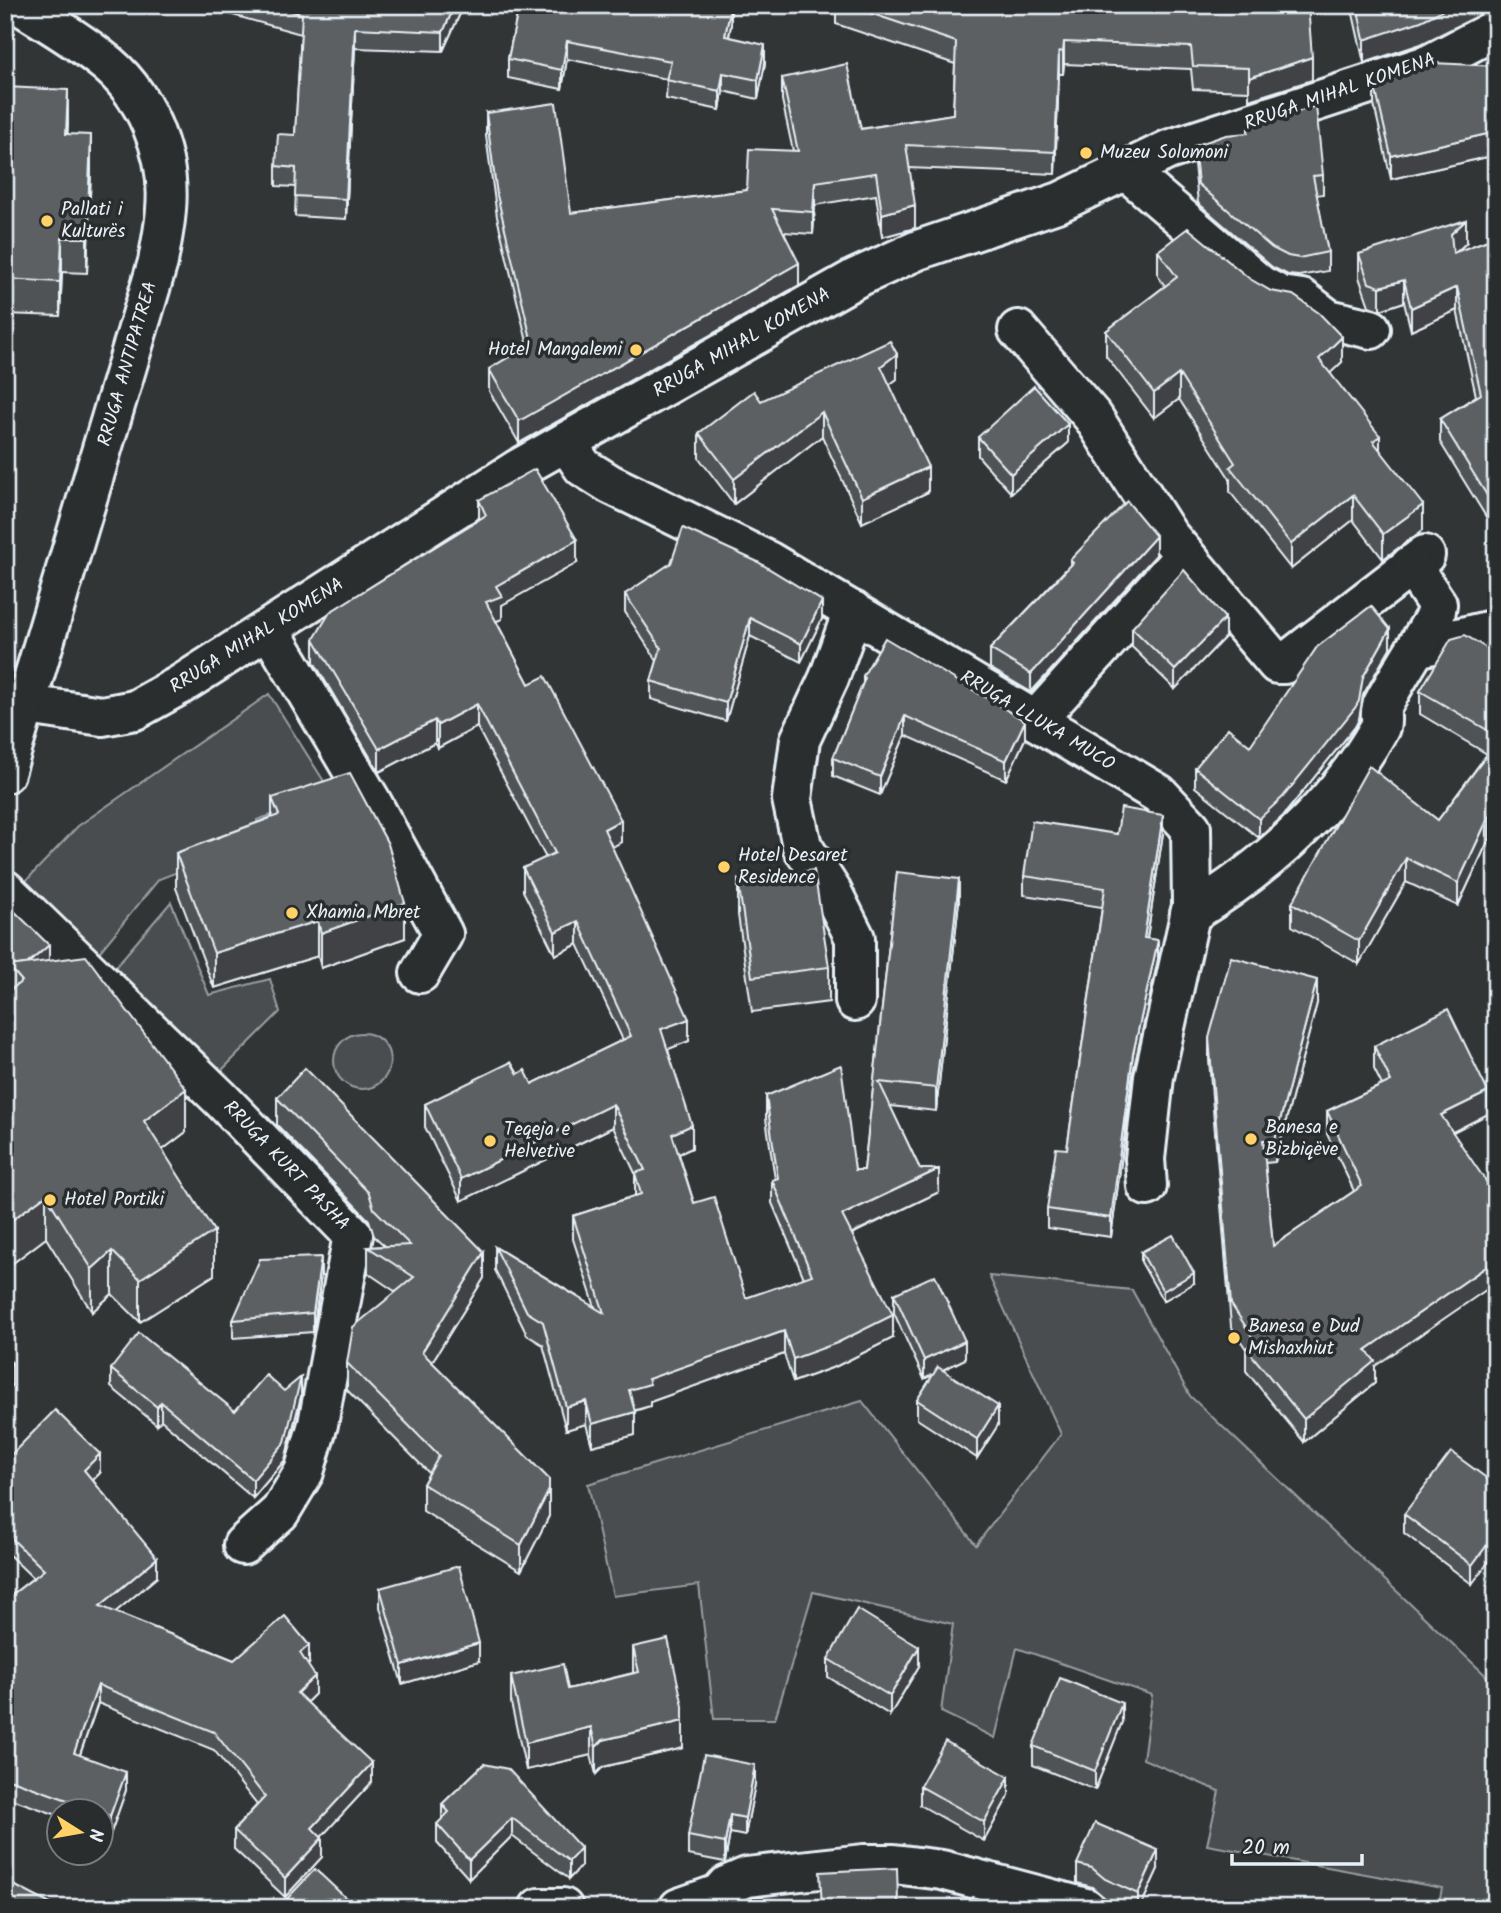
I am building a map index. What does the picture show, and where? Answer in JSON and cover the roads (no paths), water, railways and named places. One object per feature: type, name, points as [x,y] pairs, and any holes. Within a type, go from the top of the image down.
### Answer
[{"type":"street","name":"RRUGA ANTIPATREA","points":[[5,773],[158,262],[167,193],[158,141],[142,105],[127,83],[102,58],[20,5]]},
{"type":"street","name":"RRUGA MIHAL KOMENA","points":[[27,705],[102,716],[135,710],[269,629],[518,469],[856,278],[918,250],[1060,202],[1128,172],[1168,150],[1430,64],[1496,29]]},
{"type":"street","points":[[1430,64],[1496,67]]},
{"type":"street","points":[[1128,172],[1260,285],[1281,296],[1302,299],[1328,319],[1371,329]]},
{"type":"street","points":[[1018,330],[1093,417],[1168,535],[1280,665],[1418,560],[1437,604],[1435,617],[1381,707],[1381,726],[1339,792],[1239,883],[1190,914]]},
{"type":"street","name":"RRUGA LLUKA MUCO","points":[[566,442],[583,467],[610,484],[768,561],[853,611],[1159,794],[1191,828],[1190,914],[1154,1077],[1145,1159],[1147,1186]]},
{"type":"street","points":[[1036,720],[1185,555]]},
{"type":"street","points":[[853,611],[829,678],[800,740],[792,799],[802,846],[832,892],[855,938],[855,1001]]},
{"type":"street","points":[[269,629],[372,800],[443,934],[420,973]]},
{"type":"street","points":[[1416,648],[1496,629]]},
{"type":"street","name":"RRUGA KURT PASHA","points":[[5,890],[221,1099],[353,1235],[318,1424],[304,1472],[280,1512],[243,1545]]},
{"type":"street","points":[[679,1908],[721,1901],[726,1886],[747,1877],[864,1864],[894,1864],[942,1870],[1086,1908]]},
{"type":"street","points":[[539,1908],[564,1908]]},
{"type":"place","name":"Muzeu Solomoni","points":[[1086,153]]},
{"type":"place","name":"Pallati i Kulturës","points":[[47,221]]},
{"type":"place","name":"Hotel Mangalemi","points":[[636,350]]},
{"type":"place","name":"Hotel Desaret Residence","points":[[724,867]]},
{"type":"place","name":"Xhamia Mbret","points":[[292,913]]},
{"type":"place","name":"Banesa e Bizbiqëve","points":[[1251,1139]]},
{"type":"place","name":"Teqeja e Helvetive","points":[[490,1141]]},
{"type":"place","name":"Hotel Portiki","points":[[50,1200]]},
{"type":"place","name":"Banesa e Dud Mishaxhiut","points":[[1234,1338]]}]
